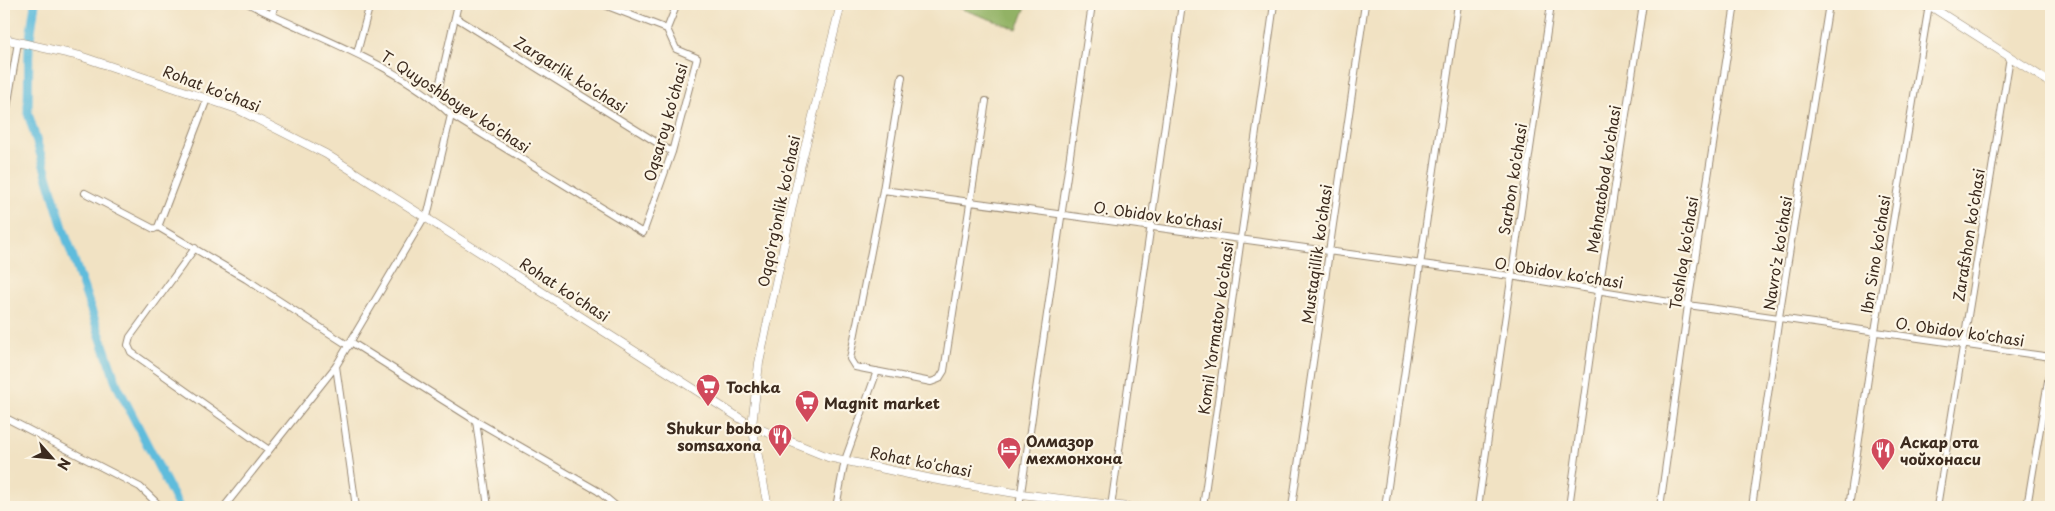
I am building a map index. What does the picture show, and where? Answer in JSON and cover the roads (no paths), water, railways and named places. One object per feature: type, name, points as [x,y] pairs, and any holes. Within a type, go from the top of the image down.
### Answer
[{"type":"street","name":"T. Quyoshboyev ko'chasi","points":[[249,4],[357,53],[436,100],[451,114],[643,233]]},
{"type":"street","points":[[272,16],[275,4]]},
{"type":"street","points":[[357,53],[370,4]]},
{"type":"street","points":[[436,100],[458,4]]},
{"type":"street","points":[[602,4],[667,29],[677,4]]},
{"type":"street","name":"Oqqo'rg'onlik ko'chasi","points":[[768,507],[752,426],[759,363],[801,164],[841,4]]},
{"type":"street","points":[[1019,507],[1092,4]]},
{"type":"street","points":[[1111,506],[1182,4]]},
{"type":"street","name":"Komil Yormatov ko'chasi","points":[[1203,507],[1239,239],[1274,4]]},
{"type":"street","name":"Mustaqillik ko'chasi","points":[[1292,507],[1365,4]]},
{"type":"street","points":[[1385,507],[1458,4]]},
{"type":"street","name":"Sarbon ko'chasi","points":[[1478,507],[1510,276],[1551,4]]},
{"type":"street","name":"Mehnatobod ko'chasi","points":[[1569,507],[1599,290],[1643,4]]},
{"type":"street","name":"Toshloq ko'chasi","points":[[1660,507],[1688,305],[1735,4]]},
{"type":"street","name":"Navro'z ko'chasi","points":[[1752,507],[1779,317],[1829,4]]},
{"type":"street","points":[[1928,4],[2051,83]]},
{"type":"street","name":"Ibn Sino ko'chasi","points":[[1849,507],[1875,331],[1928,4]]},
{"type":"street","name":"Zargarlik ko'chasi","points":[[455,18],[672,152]]},
{"type":"street","name":"Oqsaroy ko'chasi","points":[[643,233],[672,152],[697,58],[676,49],[667,29]]},
{"type":"street","name":"Rohat ko'chasi","points":[[4,39],[80,56],[237,109],[326,154],[752,426],[828,457],[932,479],[1021,494],[1128,507]]},
{"type":"street","points":[[4,126],[18,42]]},
{"type":"street","name":"Zarafshon ko'chasi","points":[[1938,507],[2010,57]]},
{"type":"street","points":[[902,77],[883,190],[850,359],[855,367],[931,382],[939,379],[944,371],[986,102]]},
{"type":"street","points":[[158,227],[207,99]]},
{"type":"street","points":[[224,507],[336,366],[426,217],[451,114]]},
{"type":"street","name":"O. Obidov ko'chasi","points":[[883,190],[1510,276],[1688,305],[1964,343],[2051,357]]},
{"type":"street","points":[[85,193],[154,229],[158,227],[195,248],[476,420],[598,491],[617,507]]},
{"type":"street","points":[[195,248],[130,337],[128,345],[131,352],[269,450]]},
{"type":"street","points":[[2027,507],[2051,363]]},
{"type":"street","points":[[336,366],[356,507]]},
{"type":"street","points":[[836,507],[846,460],[877,371]]},
{"type":"street","points":[[4,418],[140,487],[161,507]]},
{"type":"street","points":[[476,420],[488,507]]},
{"type":"waterway","points":[[35,4],[29,45],[28,113],[64,231],[117,385],[179,507]]},
{"type":"place","name":"Tochka","points":[[708,407]]},
{"type":"place","name":"Magnit market","points":[[807,423]]},
{"type":"place","name":"Shukur bobo somsaxona","points":[[780,457]]},
{"type":"place","name":"Олмазор мехмонхона","points":[[1009,470]]},
{"type":"place","name":"Аскар ота чойхонаси","points":[[1883,471]]}]
